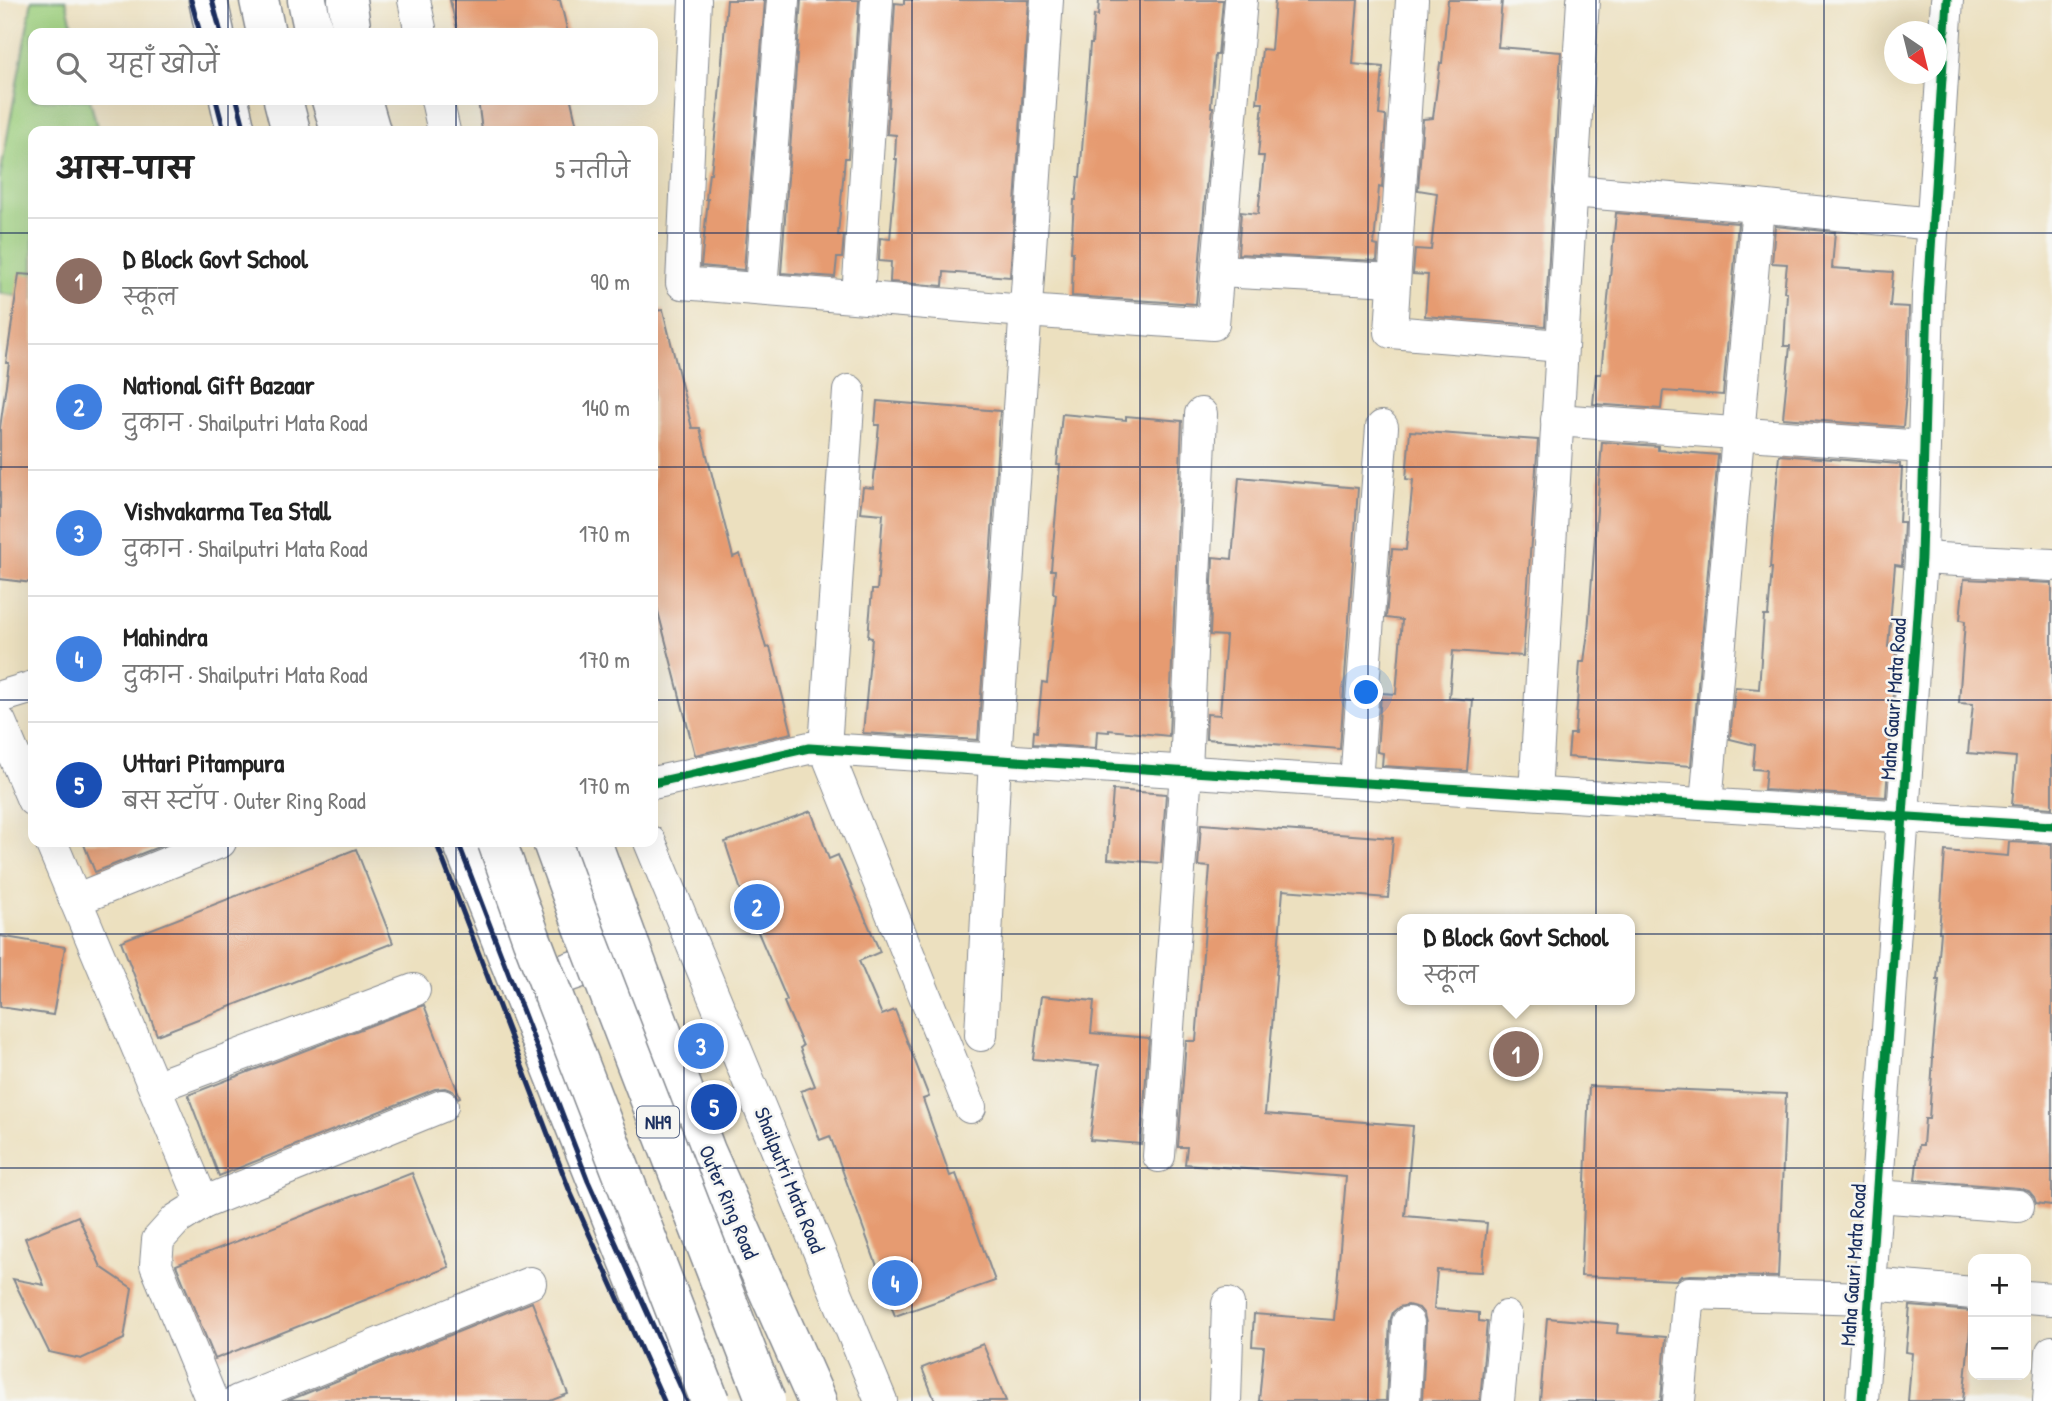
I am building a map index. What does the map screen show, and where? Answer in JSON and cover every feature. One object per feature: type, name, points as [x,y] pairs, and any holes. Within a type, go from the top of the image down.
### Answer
[{"type":"main road","points":[[208,0],[214,28]]},
{"type":"main road","points":[[259,0],[265,28]]},
{"type":"main road","points":[[307,0],[313,28]]},
{"type":"main road","points":[[347,0],[351,28]]},
{"type":"main road","points":[[230,105],[235,126]]},
{"type":"main road","points":[[284,105],[290,126]]},
{"type":"main road","points":[[332,105],[339,126]]},
{"type":"main road","points":[[363,105],[370,126]]},
{"type":"main road","points":[[465,847],[684,1401]]},
{"type":"main road","name":"NH9","points":[[499,847],[531,940],[710,1401]]},
{"type":"main road","name":"Outer Ring Road","points":[[554,847],[766,1401]]},
{"type":"main road","name":"Outer Ring Road","points":[[594,847],[706,1151],[817,1401]]},
{"type":"main road","points":[[521,989],[632,951]]},
{"type":"street","points":[[414,0],[420,28]]},
{"type":"street","points":[[695,0],[682,283],[1213,324],[1241,0]]},
{"type":"street","points":[[761,289],[783,0]]},
{"type":"street","points":[[858,297],[877,0]]},
{"type":"street","points":[[981,1035],[995,759],[1047,0]]},
{"type":"street","points":[[1412,0],[1391,332],[1561,346]]},
{"type":"street","points":[[1535,793],[1583,0]]},
{"type":"street","name":"Maha Gauri Mata Road","points":[[1862,1401],[1921,558],[1928,296],[1947,0]]},
{"type":"street","points":[[438,105],[443,126]]},
{"type":"street","points":[[1571,191],[1933,224]]},
{"type":"street","points":[[1706,804],[1758,206]]},
{"type":"street","points":[[1218,271],[1394,280]]},
{"type":"street","points":[[849,391],[825,748],[970,1107]]},
{"type":"street","points":[[1159,1156],[1186,771],[1201,414]]},
{"type":"street","points":[[1557,420],[1923,447]]},
{"type":"street","points":[[1356,782],[1382,427]]},
{"type":"street","points":[[1921,558],[2052,565]]},
{"type":"street","points":[[0,697],[28,689]]},
{"type":"street","points":[[0,716],[28,708]]},
{"type":"street","points":[[0,722],[28,788]]},
{"type":"street","points":[[658,782],[809,747],[2052,826]]},
{"type":"street","points":[[53,847],[204,1203]]},
{"type":"street","points":[[75,901],[208,847]]},
{"type":"street","name":"Shailputri Mata Road","points":[[652,847],[881,1401]]},
{"type":"street","points":[[155,1087],[414,990]]},
{"type":"street","points":[[212,1401],[156,1265],[158,1240],[176,1220],[204,1203],[442,1106]]},
{"type":"street","points":[[1875,1196],[2018,1206]]},
{"type":"street","points":[[238,1401],[530,1283]]},
{"type":"street","points":[[1679,1401],[1689,1293],[1968,1293]]},
{"type":"street","points":[[2031,1297],[2052,1299]]},
{"type":"street","points":[[1225,1401],[1228,1304]]},
{"type":"street","points":[[1499,1401],[1506,1317]]},
{"type":"street","points":[[1404,1401],[1408,1322]]},
{"type":"street","points":[[2049,1401],[2052,1352]]},
{"type":"green space","points":[[32,0],[66,0],[73,28],[28,28],[28,105],[91,105],[97,126],[28,126],[28,298],[0,293],[0,177]]},
{"type":"building","points":[[450,0],[560,0],[567,28],[457,28]]},
{"type":"building","points":[[727,0],[765,0],[744,270],[701,266]]},
{"type":"building","points":[[801,0],[859,0],[848,158],[845,158],[838,235],[844,235],[842,258],[837,258],[835,277],[781,273]]},
{"type":"building","points":[[904,0],[1029,0],[1010,277],[944,272],[943,286],[890,282],[891,262],[879,261],[880,238],[890,239],[897,159],[896,135],[887,134],[895,3],[904,4]]},
{"type":"building","points":[[1099,0],[1223,0],[1218,55],[1215,55],[1196,304],[1072,296],[1074,200],[1080,177],[1090,44],[1094,15],[1098,16]]},
{"type":"building","points":[[1275,0],[1358,0],[1353,64],[1383,67],[1379,115],[1386,116],[1382,188],[1379,187],[1374,245],[1378,246],[1377,261],[1238,254],[1241,212],[1258,214],[1264,156],[1258,156],[1263,103],[1257,103],[1262,49],[1271,50]]},
{"type":"building","points":[[1448,0],[1502,0],[1498,47],[1561,52],[1545,326],[1425,316],[1428,275],[1413,274],[1415,249],[1431,250],[1437,193],[1418,190],[1423,119],[1433,118]]},
{"type":"building","points":[[479,105],[572,105],[577,126],[481,126]]},
{"type":"building","points":[[1616,213],[1738,223],[1723,395],[1663,391],[1661,409],[1593,404],[1596,374],[1601,374]]},
{"type":"building","points":[[1775,226],[1835,232],[1832,268],[1893,272],[1890,306],[1909,307],[1903,427],[1783,418],[1790,346],[1784,346],[1787,264],[1772,263]]},
{"type":"building","points":[[19,274],[28,275],[28,582],[0,579],[0,428],[9,363],[6,363]]},
{"type":"building","points":[[658,310],[663,310],[692,428],[700,428],[733,557],[740,554],[766,648],[770,647],[792,733],[695,755],[658,611]]},
{"type":"building","points":[[877,401],[1000,411],[978,740],[863,733],[872,638],[868,637],[872,590],[877,590],[883,514],[860,512],[863,487],[873,488],[879,425],[875,425]]},
{"type":"building","points":[[1062,414],[1126,420],[1126,416],[1182,421],[1169,736],[1109,730],[1097,731],[1096,748],[1033,744],[1034,731],[1037,732],[1042,682],[1047,683],[1056,594],[1053,593],[1055,570],[1051,570]]},
{"type":"building","points":[[1410,431],[1538,440],[1523,656],[1453,651],[1449,698],[1473,700],[1467,771],[1382,766],[1383,753],[1377,752],[1381,693],[1396,694],[1402,620],[1386,618],[1392,549],[1406,550],[1413,480],[1406,479]]},
{"type":"building","points":[[1602,442],[1658,446],[1658,450],[1718,455],[1691,766],[1568,757],[1570,734],[1575,734],[1580,662],[1584,662],[1588,632]]},
{"type":"building","points":[[1779,455],[1900,464],[1902,468],[1899,522],[1904,522],[1902,566],[1895,565],[1888,647],[1896,648],[1886,797],[1764,790],[1766,770],[1753,769],[1755,745],[1730,739],[1735,687],[1759,689],[1764,616],[1768,616]]},
{"type":"building","points":[[1239,477],[1358,488],[1340,749],[1206,739],[1207,714],[1220,715],[1226,636],[1210,635],[1213,557],[1232,559]]},
{"type":"building","points":[[1964,579],[2052,583],[2052,808],[2012,805],[2016,757],[1968,753],[1973,704],[1959,703],[1965,621],[1960,620]]},
{"type":"building","points":[[1113,790],[1166,794],[1161,863],[1108,859]]},
{"type":"building","points":[[811,811],[829,859],[838,855],[880,952],[859,961],[882,1015],[895,1010],[929,1097],[923,1099],[950,1176],[956,1174],[995,1281],[895,1316],[830,1136],[820,1140],[801,1091],[815,1086],[800,1048],[803,1046],[784,1002],[787,1000],[743,897],[725,842]]},
{"type":"building","points":[[1201,824],[1393,838],[1388,898],[1283,890],[1265,1114],[1413,1126],[1405,1216],[1487,1223],[1482,1272],[1437,1270],[1434,1309],[1479,1313],[1479,1321],[1487,1322],[1480,1401],[1422,1401],[1426,1323],[1419,1308],[1408,1305],[1393,1312],[1390,1321],[1386,1401],[1259,1401],[1264,1347],[1252,1346],[1254,1314],[1334,1320],[1346,1177],[1185,1164],[1187,1147],[1178,1147],[1186,1041],[1196,1041],[1210,867],[1198,866]]},
{"type":"building","points":[[2009,842],[2052,844],[2052,1205],[2036,1203],[2029,1191],[2019,1188],[1915,1180],[1919,1145],[1923,1145],[1925,1119],[1929,1119],[1945,851],[2008,856]]},
{"type":"building","points":[[85,847],[158,847],[95,872]]},
{"type":"building","points":[[356,849],[393,943],[157,1035],[121,941]]},
{"type":"building","points":[[0,936],[65,947],[53,1015],[0,1007]]},
{"type":"building","points":[[1041,996],[1094,1001],[1091,1033],[1149,1038],[1141,1144],[1090,1140],[1099,1065],[1033,1059]]},
{"type":"building","points":[[424,1005],[460,1097],[445,1088],[435,1089],[219,1176],[188,1095]]},
{"type":"building","points":[[1589,1086],[1786,1094],[1778,1277],[1690,1275],[1681,1276],[1677,1280],[1581,1276]]},
{"type":"building","points":[[412,1173],[449,1267],[215,1359],[176,1265]]},
{"type":"building","points":[[78,1216],[101,1267],[132,1288],[124,1339],[81,1359],[49,1352],[13,1279],[44,1285],[25,1238]]},
{"type":"building","points":[[532,1302],[568,1394],[550,1401],[287,1401]]},
{"type":"building","points":[[1910,1306],[1968,1311],[1968,1351],[1963,1401],[1908,1401],[1912,1353],[1906,1352]]},
{"type":"building","points":[[1547,1318],[1618,1324],[1617,1333],[1666,1337],[1661,1401],[1540,1401]]},
{"type":"building","points":[[983,1344],[1006,1401],[935,1401],[922,1368]]},
{"type":"railway","points":[[191,0],[199,28]]},
{"type":"railway","points":[[212,0],[220,28]]},
{"type":"railway","points":[[217,105],[223,126]]},
{"type":"railway","points":[[238,105],[244,126]]},
{"type":"railway","points":[[438,847],[569,1189],[664,1401]]},
{"type":"railway","points":[[460,847],[588,1181],[687,1401]]},
{"type":"cycle path","points":[[1862,1401],[1921,558],[1928,296],[1947,0]]},
{"type":"cycle path","points":[[658,782],[809,748],[2052,826]]},
{"type":"place","name":"National Gift Bazaar","points":[[757,907]]},
{"type":"place","name":"Vishvakarma Tea Stall","points":[[701,1046]]},
{"type":"place","name":"D Block Govt School","points":[[1516,1054]]},
{"type":"place","name":"Uttari Pitampura","points":[[714,1107]]},
{"type":"place","name":"Mahindra","points":[[895,1283]]}]
